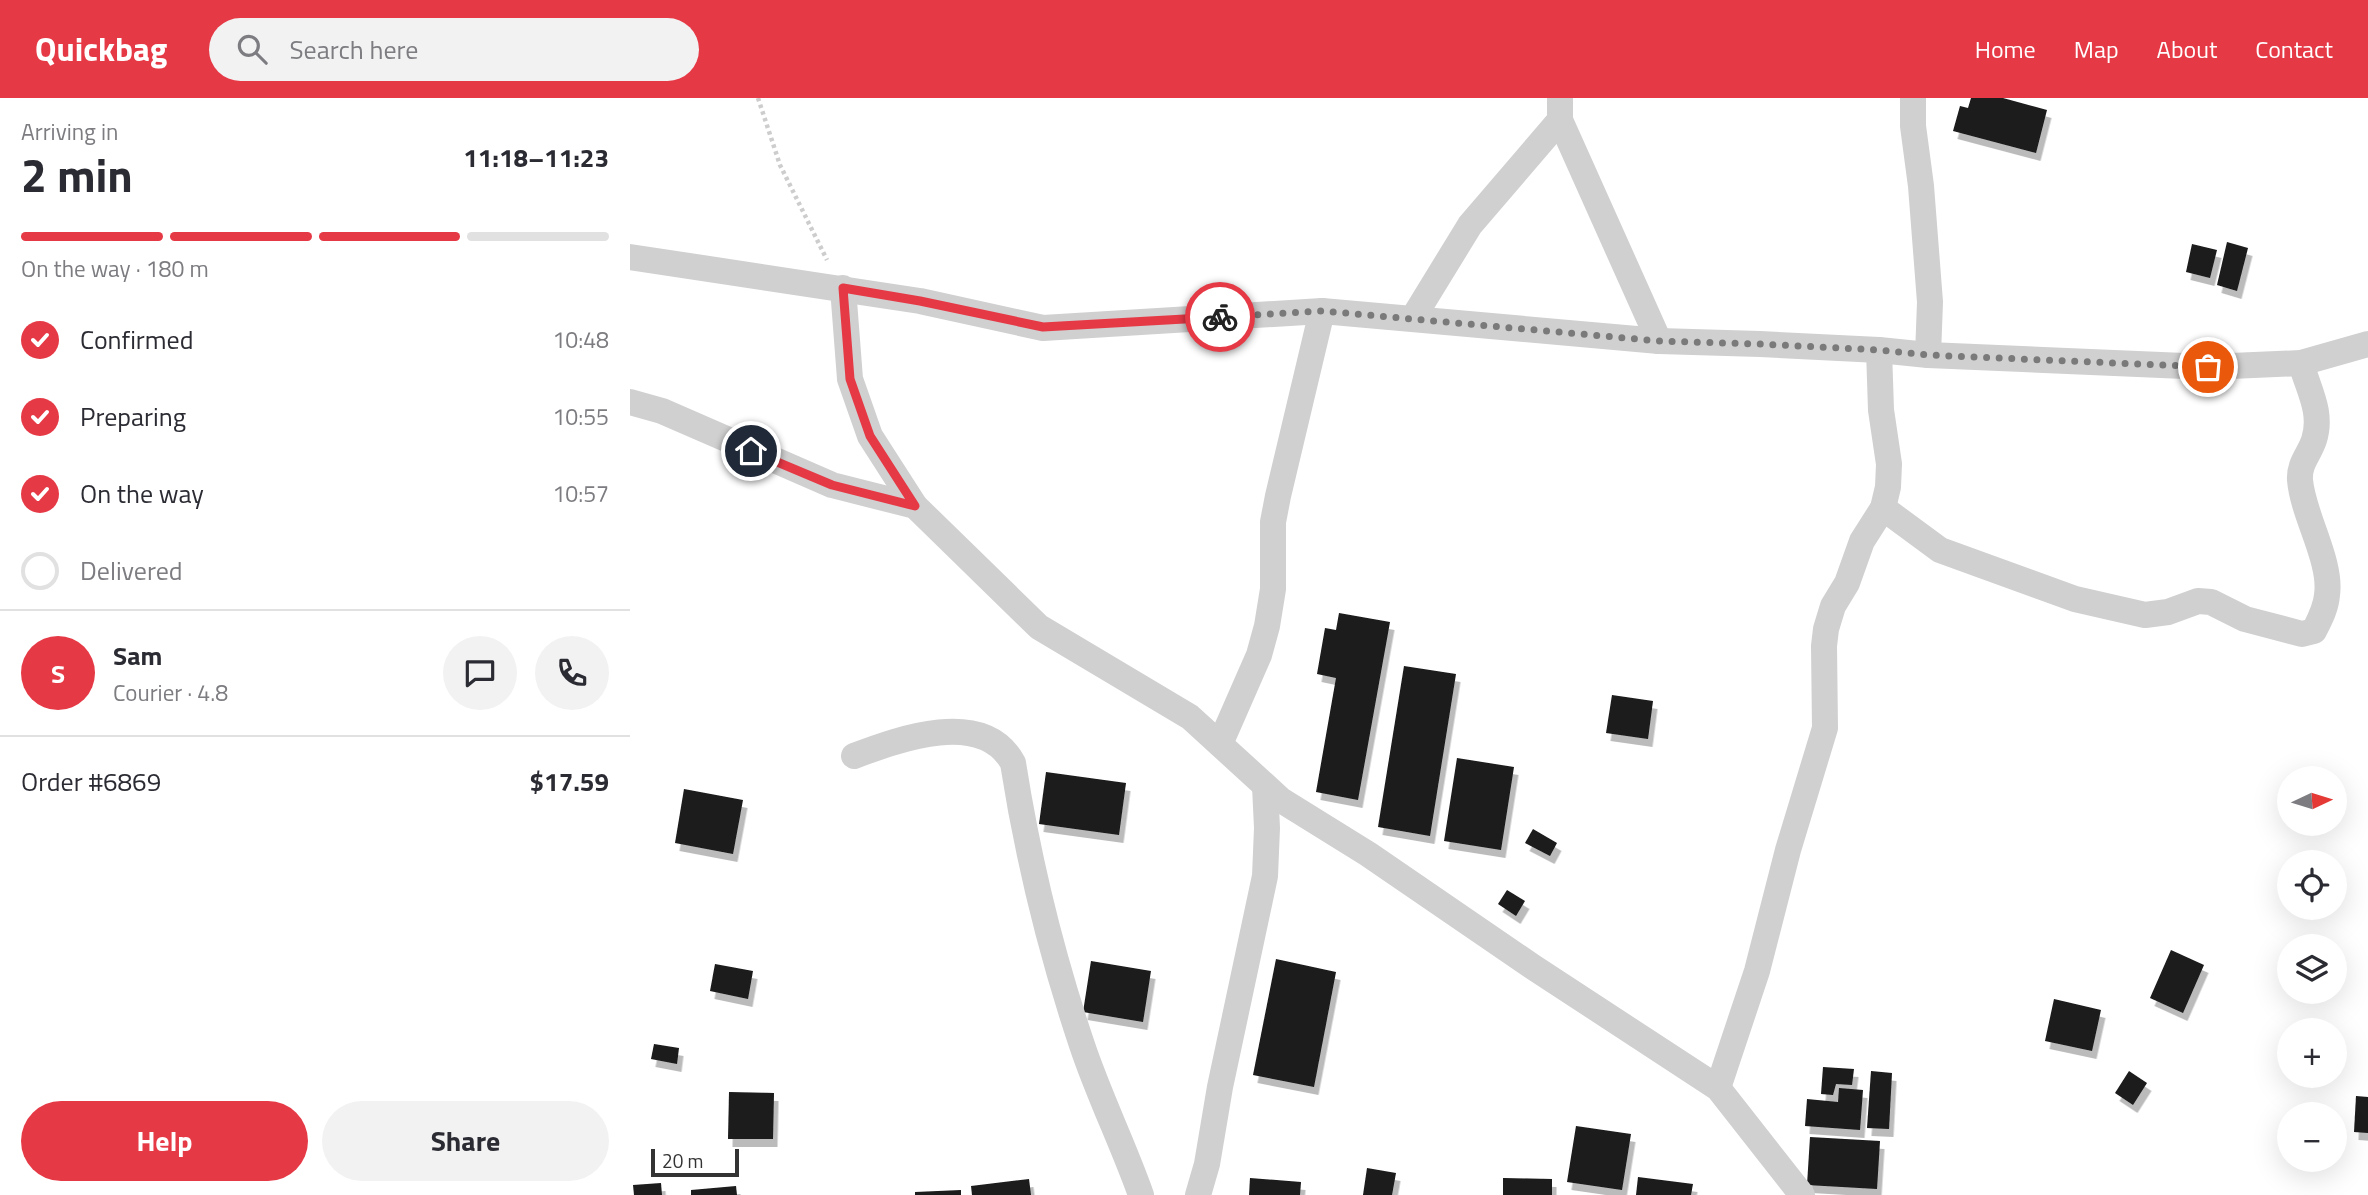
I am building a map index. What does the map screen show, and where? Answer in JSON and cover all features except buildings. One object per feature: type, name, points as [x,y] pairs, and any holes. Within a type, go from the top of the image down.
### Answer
[{"type":"street","points":[[1913,98],[1913,126],[1921,186],[1930,302],[1928,355]]},
{"type":"street","points":[[1413,318],[1470,225],[1560,109],[1659,341]]},
{"type":"street","points":[[630,257],[920,301],[1043,327],[1322,311],[1659,341],[2208,367],[2301,363],[2368,344]]},
{"type":"street","points":[[843,288],[850,379],[870,436],[915,506],[1039,627],[1190,717],[1281,800],[1368,854],[1717,1088],[1802,1195]]},
{"type":"street","points":[[1220,744],[1259,654],[1267,626],[1273,589],[1273,522],[1322,311]]},
{"type":"street","points":[[1717,1088],[1757,971],[1788,850],[1825,728],[1826,629],[1833,606],[1847,583],[1862,541],[1883,508],[1888,486],[1889,464],[1881,410],[1879,350]]},
{"type":"street","points":[[1883,508],[1940,550],[2075,600],[2145,615],[2168,612],[2198,601],[2211,601],[2245,619],[2302,634],[2314,631],[2328,595],[2327,578],[2301,490],[2300,473],[2304,457],[2314,442],[2318,419],[2316,404],[2309,392],[2301,363]]},
{"type":"street","points":[[630,402],[662,411],[832,485],[915,506]]},
{"type":"street","points":[[854,756],[893,741],[970,732],[997,743],[1007,751],[1013,764],[1044,920],[1082,1046],[1141,1195]]},
{"type":"street","points":[[1198,1195],[1207,1164],[1220,1087],[1265,876],[1265,786]]},
{"type":"path","points":[[758,98],[780,165],[806,221],[843,288]]},
{"type":"way so far","points":[[1220,317],[1322,311],[1659,341],[2208,367]]},
{"type":"route","points":[[751,451],[832,485],[915,506],[870,436],[850,379],[843,288],[1043,327],[1220,317]]}]
